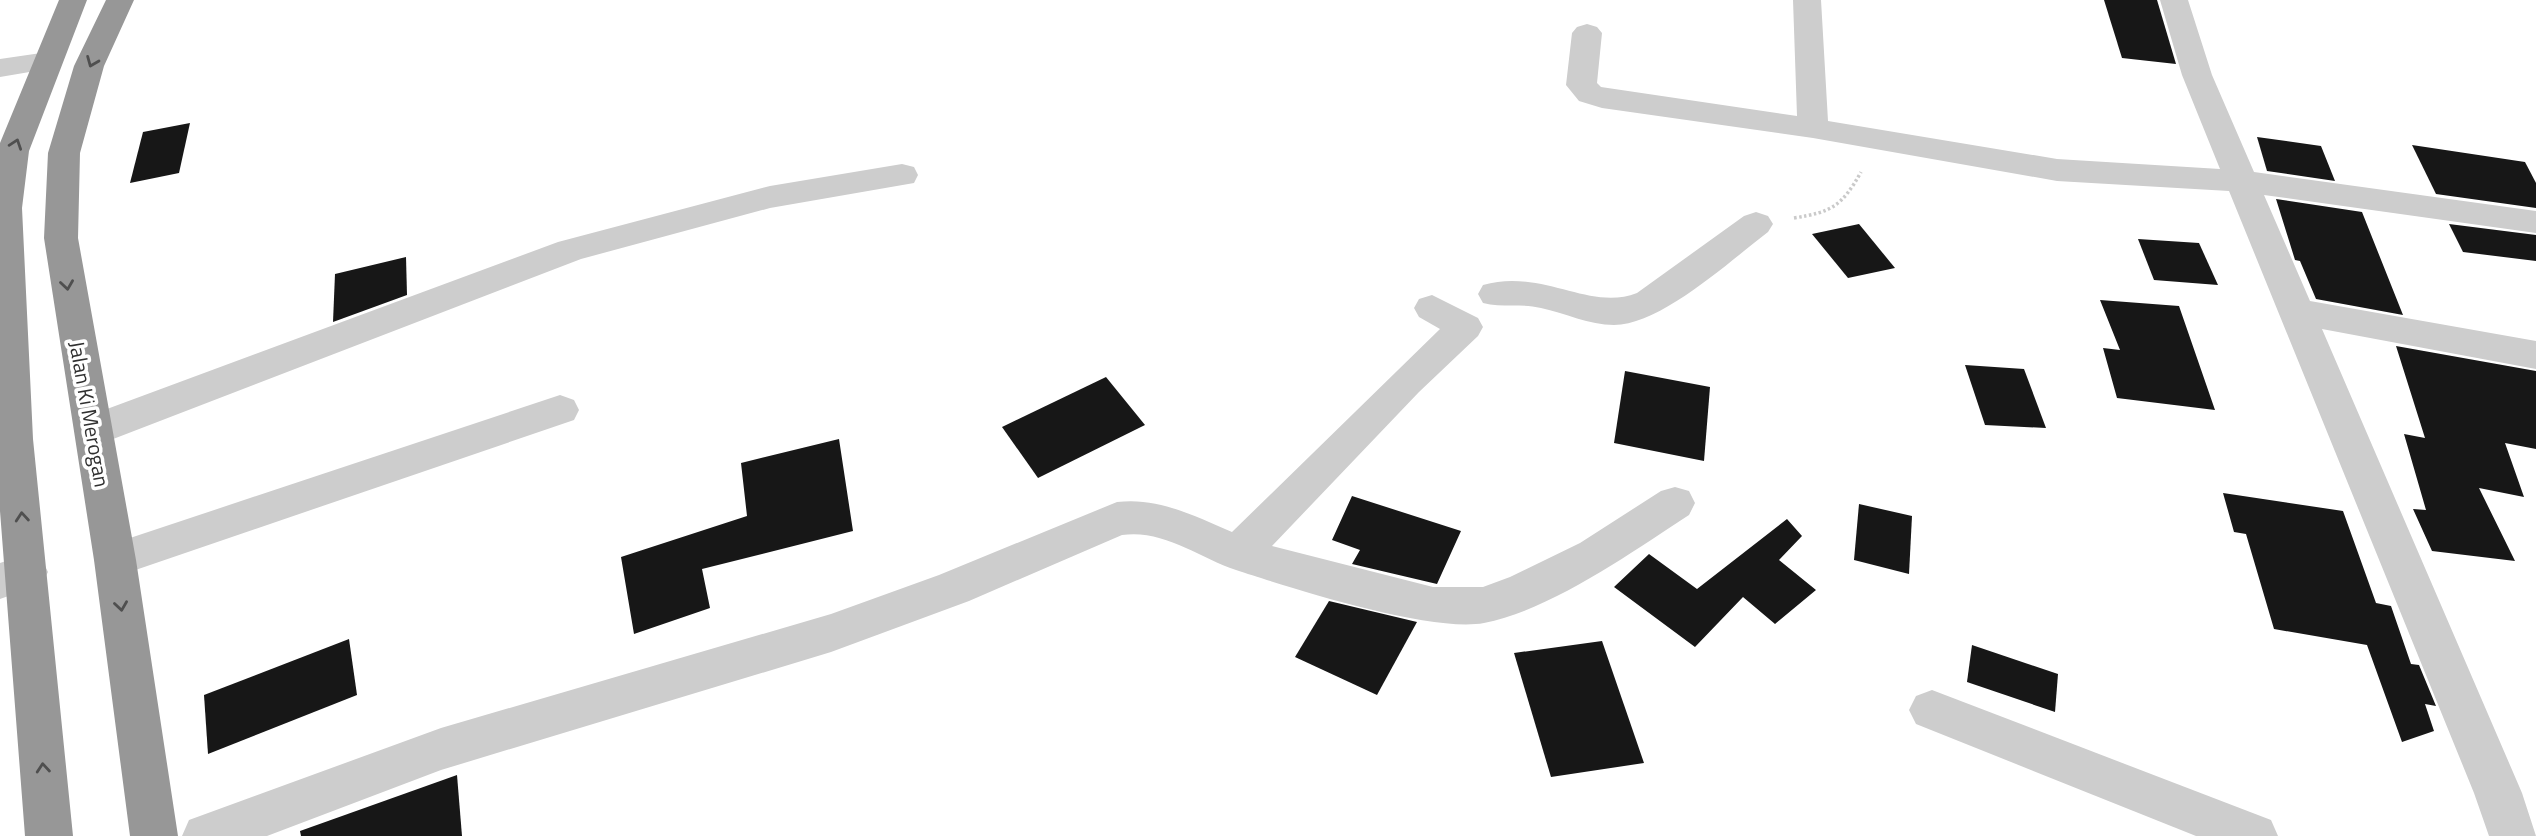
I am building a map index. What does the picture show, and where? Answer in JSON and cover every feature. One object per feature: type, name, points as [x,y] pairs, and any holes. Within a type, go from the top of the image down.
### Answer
[{"type":"highway","points":[[49,836],[13,576],[14,439],[2,258],[5,208],[13,151],[73,0]]},
{"type":"highway","name":"Jalan Ki Merogan","points":[[120,0],[89,66],[64,153],[61,238],[72,317],[115,560],[154,836]]},
{"type":"street","points":[[1807,0],[1813,128]]},
{"type":"street","points":[[2174,0],[2197,75],[2513,836]]},
{"type":"street","points":[[1587,33],[1581,85],[1590,94],[1602,99],[1813,128],[2057,170],[2241,181],[2536,222]]},
{"type":"street","points":[[0,68],[48,61]]},
{"type":"street","points":[[94,430],[570,250],[770,197],[902,175]]},
{"type":"street","points":[[1496,294],[1516,289],[1613,312],[1630,310],[1650,302],[1756,224]]},
{"type":"street","points":[[1238,553],[1406,382],[1465,327],[1432,308]]},
{"type":"street","points":[[2297,312],[2536,355]]},
{"type":"street","points":[[115,560],[298,496],[560,410]]},
{"type":"street","points":[[206,836],[441,749],[831,633],[954,588],[1117,519],[1139,516],[1165,521],[1238,553],[1433,605],[1483,605],[1525,590],[1595,555],[1675,503]]},
{"type":"street","points":[[1932,710],[2254,836]]},
{"type":"path","points":[[1756,224],[1826,213],[1845,202],[1879,140]]},
{"type":"building","points":[[2104,0],[2157,0],[2176,64],[2122,58]]},
{"type":"building","points":[[190,123],[179,173],[130,183],[143,132]]},
{"type":"building","points":[[2257,137],[2321,146],[2335,181],[2267,171]]},
{"type":"building","points":[[2412,145],[2525,162],[2536,183],[2536,208],[2436,194]]},
{"type":"building","points":[[2276,199],[2362,212],[2403,315],[2316,299],[2300,261],[2295,260]]},
{"type":"building","points":[[1859,224],[1895,268],[1848,278],[1812,234]]},
{"type":"building","points":[[2449,224],[2536,235],[2536,261],[2463,252]]},
{"type":"building","points":[[2138,239],[2199,243],[2218,285],[2154,280]]},
{"type":"building","points":[[406,257],[407,295],[333,322],[335,274]]},
{"type":"building","points":[[2100,300],[2179,306],[2215,410],[2117,398],[2103,348],[2120,350]]},
{"type":"building","points":[[2396,346],[2536,371],[2536,449],[2505,443],[2524,497],[2479,488],[2515,561],[2432,551],[2413,509],[2426,510],[2404,434],[2425,438]]},
{"type":"building","points":[[1965,365],[2024,369],[2046,428],[1985,425]]},
{"type":"building","points":[[1625,371],[1710,387],[1704,461],[1614,443]]},
{"type":"building","points":[[1106,377],[1145,425],[1038,478],[1002,427]]},
{"type":"building","points":[[839,439],[853,531],[702,569],[710,608],[634,634],[621,557],[747,516],[741,463]]},
{"type":"building","points":[[2223,493],[2343,511],[2376,603],[2391,606],[2411,664],[2419,665],[2436,706],[2425,704],[2434,731],[2402,742],[2367,645],[2274,629],[2246,534],[2234,532]]},
{"type":"building","points":[[1352,496],[1461,531],[1437,584],[1352,564],[1360,550],[1332,540]]},
{"type":"building","points":[[1859,504],[1912,516],[1909,574],[1854,560]]},
{"type":"building","points":[[1787,519],[1802,536],[1779,560],[1816,590],[1775,624],[1743,597],[1695,647],[1614,587],[1649,554],[1697,589]]},
{"type":"building","points":[[1329,601],[1417,622],[1377,695],[1295,657]]},
{"type":"building","points":[[349,639],[357,695],[208,754],[204,695]]},
{"type":"building","points":[[1602,641],[1644,763],[1551,777],[1514,653]]},
{"type":"building","points":[[1972,645],[2058,674],[2055,712],[1967,682]]},
{"type":"building","points":[[457,775],[462,836],[301,836],[300,831]]}]
